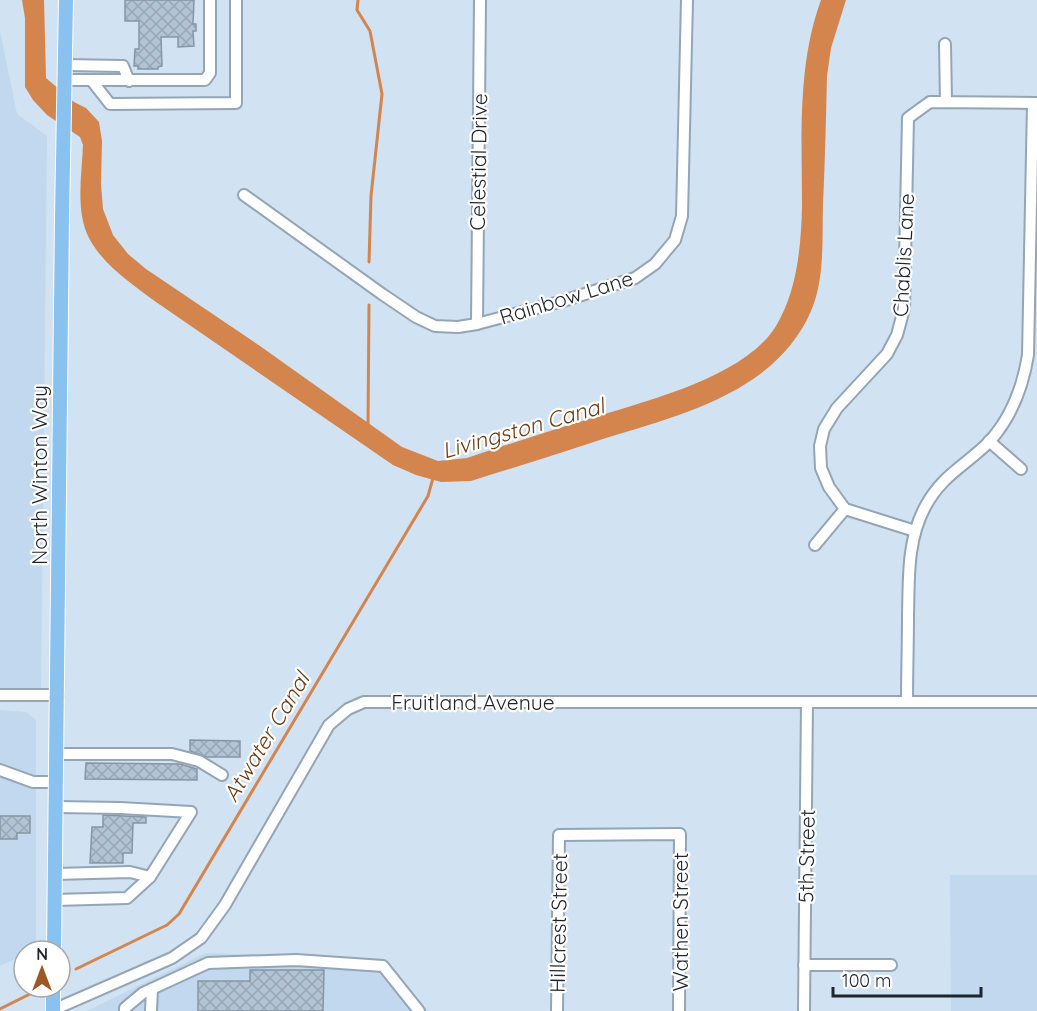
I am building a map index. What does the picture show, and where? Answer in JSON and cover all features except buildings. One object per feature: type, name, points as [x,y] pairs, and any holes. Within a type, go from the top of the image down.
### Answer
[{"type":"main road","name":"North Winton Way","points":[[54,939],[66,0]]},
{"type":"street","points":[[64,84],[92,81],[205,80],[210,73],[210,0]]},
{"type":"street","points":[[92,81],[110,104],[236,103],[236,0]]},
{"type":"street","name":"Celestial Drive","points":[[477,324],[480,0]]},
{"type":"street","name":"Rainbow Lane","points":[[244,195],[381,294],[416,317],[435,326],[458,327],[477,324],[563,301],[634,278],[655,264],[675,240],[682,216],[687,0]]},
{"type":"street","points":[[907,702],[909,562],[915,531],[925,507],[940,483],[989,441],[1011,411],[1025,374],[1029,355],[1035,103],[946,102],[945,44]]},
{"type":"street","points":[[65,66],[123,66],[129,81]]},
{"type":"street","name":"Chablis Lane","points":[[845,510],[829,487],[821,468],[822,437],[824,429],[837,408],[887,354],[897,335],[904,309],[908,118],[930,102],[946,102]]},
{"type":"street","points":[[989,441],[1021,469]]},
{"type":"street","points":[[814,545],[845,510],[915,531]]},
{"type":"street","points":[[0,695],[58,695]]},
{"type":"street","name":"Fruitland Avenue","points":[[53,1010],[172,958],[201,938],[225,905],[329,725],[348,709],[364,702],[1037,702]]},
{"type":"street","name":"5th Street","points":[[804,1011],[807,702]]},
{"type":"street","points":[[57,754],[172,754],[198,761],[222,775]]},
{"type":"street","points":[[0,770],[33,782],[56,782]]},
{"type":"street","points":[[55,900],[127,898],[150,877],[191,812],[120,807],[56,807]]},
{"type":"street","name":"Hillcrest Street","points":[[557,1011],[559,835],[680,834]]},
{"type":"street","name":"Wathen Street","points":[[679,1011],[680,834]]},
{"type":"street","points":[[55,874],[130,872],[150,877]]},
{"type":"street","points":[[125,1011],[124,1008],[143,993],[208,963],[296,960],[383,966],[419,1011]]},
{"type":"street","points":[[804,965],[891,965]]},
{"type":"street","points":[[151,1011],[152,989]]},
{"type":"shaded area","points":[[22,0],[44,0],[46,78],[74,102],[86,108],[99,122],[102,141],[103,209],[113,235],[128,254],[146,269],[260,346],[402,447],[438,461],[467,458],[666,395],[718,373],[742,360],[761,344],[776,326],[789,298],[799,253],[802,207],[802,102],[813,25],[821,0],[846,0],[831,48],[827,76],[822,258],[819,286],[811,311],[795,339],[775,362],[751,381],[695,409],[471,481],[441,482],[416,475],[393,465],[156,302],[102,257],[89,238],[82,216],[80,192],[83,145],[80,137],[47,115],[25,87],[25,18]]},
{"type":"shaded area","points":[[0,31],[17,114],[47,136],[41,689],[0,689]]},
{"type":"shaded area","points":[[0,710],[26,712],[36,720],[36,939],[12,939],[12,960],[0,966]]},
{"type":"shaded area","points":[[950,875],[1037,875],[1037,1011],[951,1011]]},
{"type":"shaded area","points":[[205,953],[384,959],[428,1011],[87,1011]]},
{"type":"waterway","points":[[358,0],[357,10],[370,31],[382,94],[371,196],[369,262]]},
{"type":"waterway","points":[[368,426],[369,305]]},
{"type":"waterway","name":"Atwater Canal","points":[[76,969],[167,925],[179,914],[428,496],[433,478]]},
{"type":"waterway","name":"Atwater Canal","points":[[0,1009],[20,999]]},
{"type":"water label","name":"Livingston Canal","points":[[523,428]]}]
